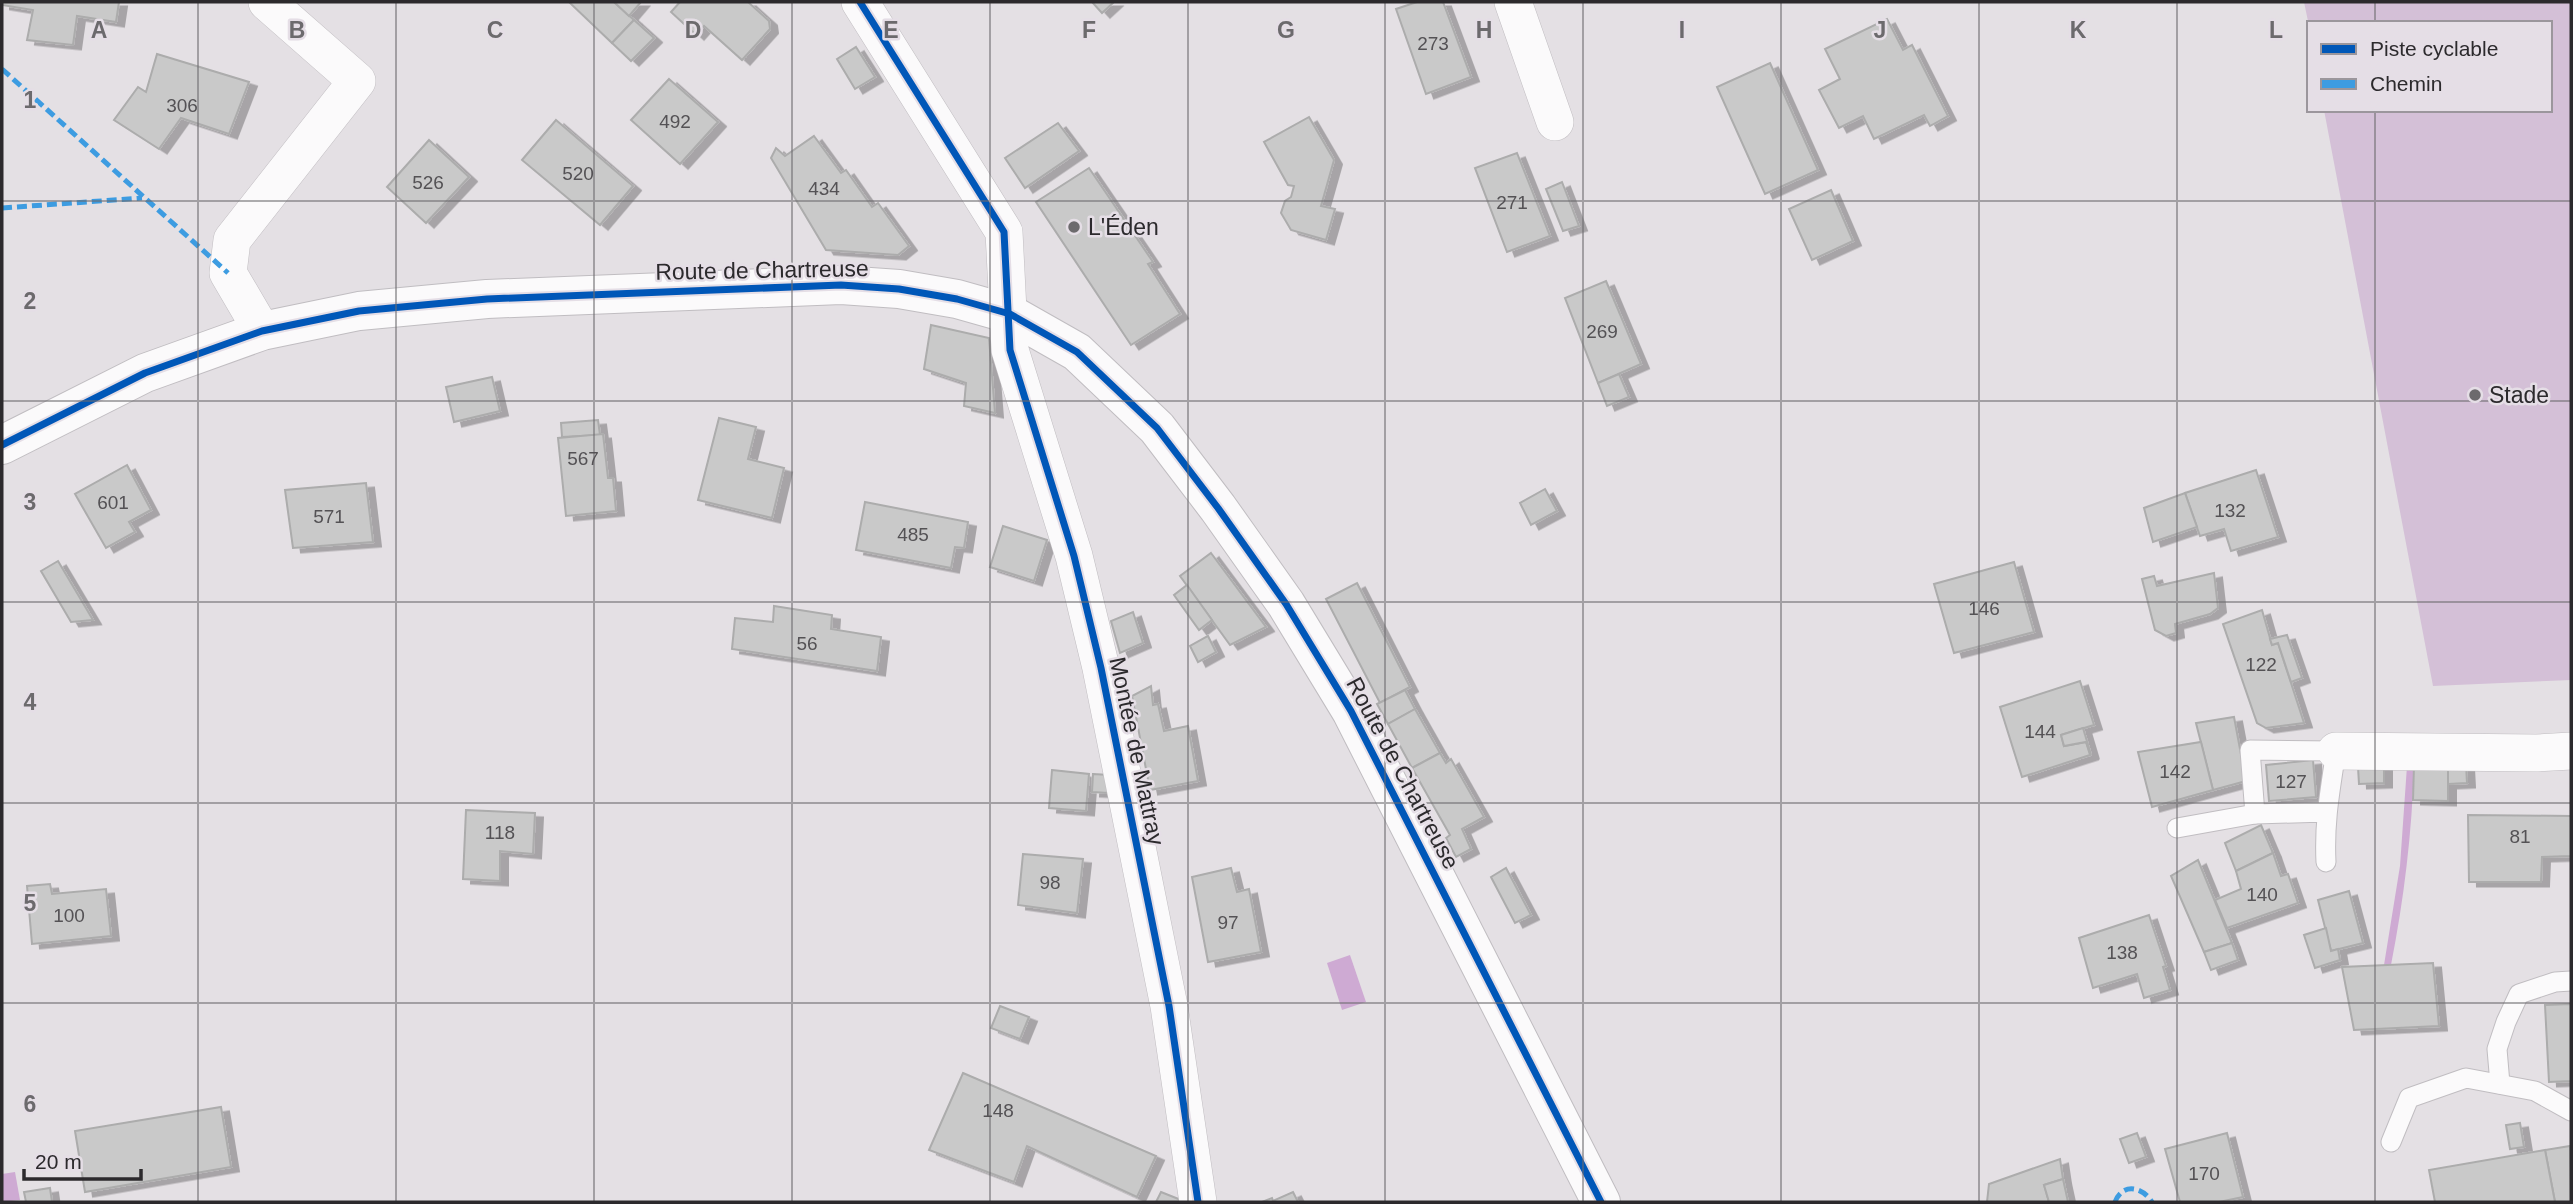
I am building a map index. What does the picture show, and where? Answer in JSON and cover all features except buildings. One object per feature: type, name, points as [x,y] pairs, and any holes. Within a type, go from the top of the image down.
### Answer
[{"type":"main road","name":"Route de Chartreuse","points":[[2,445],[145,373],[262,331],[359,311],[488,299],[841,285],[899,289],[957,299],[1010,314],[1077,352],[1157,429],[1218,508],[1286,604],[1351,711],[1601,1202]]},
{"type":"street","points":[[262,331],[228,273],[232,240],[358,81],[267,2]]},
{"type":"street","name":"Montée de Mattray","points":[[860,2],[1004,232],[1010,350],[1074,556],[1101,668],[1169,1006],[1198,1202]]},
{"type":"street","points":[[1513,2],[1555,122]]},
{"type":"street","points":[[2336,751],[2571,751]]},
{"type":"lane","points":[[2255,814],[2250,751],[2336,751],[2324,826],[2326,862]]},
{"type":"lane","points":[[2177,828],[2255,814],[2326,812]]},
{"type":"lane","points":[[2500,1084],[2497,1049],[2519,994],[2555,982],[2571,981]]},
{"type":"lane","points":[[2391,1142],[2409,1098],[2466,1078],[2535,1091],[2571,1111]]},
{"type":"shaded area","name":"Stade","points":[[2304,2],[2571,2],[2571,680],[2433,686],[2324,112],[2552,112],[2552,21],[2308,21]]},
{"type":"shaded area","points":[[2414,765],[2400,915],[2391,965],[2384,965],[2400,866],[2407,766]]},
{"type":"shaded area","points":[[1350,955],[1366,1002],[1342,1010],[1327,963]]},
{"type":"shaded area","points":[[15,1172],[20,1200],[2,1202],[2,1174]]},
{"type":"marked path","points":[[2,69],[228,273]]},
{"type":"marked path","points":[[2,208],[142,198]]},
{"type":"marked path","points":[[2115,1202],[2127,1189],[2138,1190],[2152,1202]]},
{"type":"cycle path","points":[[860,2],[1004,232],[1010,350],[1074,556],[1101,668],[1169,1006],[1198,1202]]},
{"type":"cycle path","points":[[2,445],[145,373],[262,331],[359,311],[487,299],[841,285],[899,289],[957,299],[1010,314],[1077,352],[1157,428],[1286,604],[1351,711],[1601,1202]]},
{"type":"place","name":"L'Éden","points":[[1074,227]]},
{"type":"place","name":"Stade","points":[[2475,395]]}]
